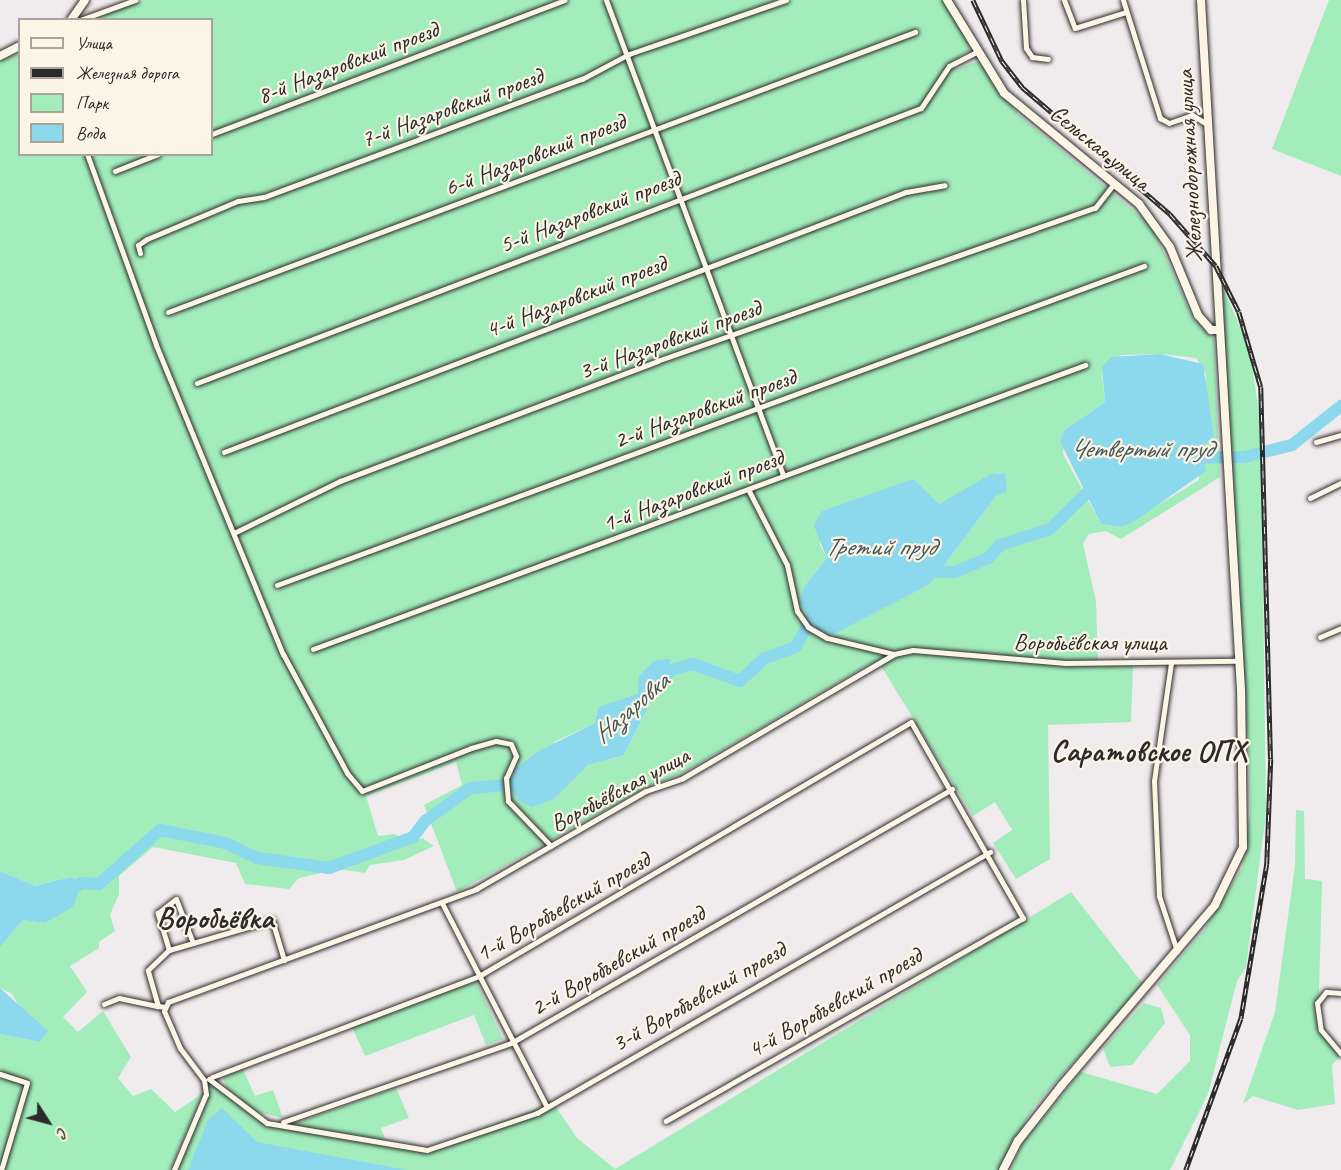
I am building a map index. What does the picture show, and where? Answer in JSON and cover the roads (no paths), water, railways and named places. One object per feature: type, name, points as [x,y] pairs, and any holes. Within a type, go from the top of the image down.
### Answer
[{"type":"street","points":[[72,18],[85,0]]},
{"type":"street","points":[[86,18],[135,0]]},
{"type":"street","name":"8-й Назаровский проезд","points":[[213,134],[564,0]]},
{"type":"street","points":[[606,0],[657,128],[703,268],[761,409],[783,475]]},
{"type":"street","name":"7-й Назаровский проезд","points":[[140,253],[138,245],[147,239],[238,201],[264,197],[560,87],[629,54],[786,0]]},
{"type":"street","name":"Сельская улица","points":[[947,0],[1004,93],[1155,223],[1198,315],[1211,330],[1218,330]]},
{"type":"street","points":[[1023,0],[1026,48],[1032,57],[1048,59]]},
{"type":"street","points":[[1064,0],[1075,28],[1126,12]]},
{"type":"street","points":[[1124,0],[1160,118],[1169,123],[1192,115],[1207,124]]},
{"type":"street","name":"Железнодорожная улица","points":[[1003,1170],[1018,1141],[1062,1085],[1178,952],[1220,898],[1243,847],[1239,661],[1218,330],[1201,0]]},
{"type":"street","name":"6-й Назаровский проезд","points":[[168,312],[915,32]]},
{"type":"street","points":[[0,56],[18,46]]},
{"type":"street","name":"5-й Назаровский проезд","points":[[197,384],[679,196],[921,108],[950,66],[978,51]]},
{"type":"street","points":[[88,156],[156,345],[236,532],[283,654],[329,746],[362,791],[471,748],[511,744],[516,756],[506,778],[508,801],[551,846]]},
{"type":"street","points":[[115,171],[153,156]]},
{"type":"street","name":"4-й Назаровский проезд","points":[[224,452],[906,192],[944,184]]},
{"type":"street","name":"3-й Назаровский проезд","points":[[236,532],[340,481],[732,337],[1095,208],[1113,185]]},
{"type":"street","name":"2-й Назаровский проезд","points":[[277,585],[761,409],[1144,266]]},
{"type":"street","name":"1-й Назаровский проезд","points":[[313,649],[748,491],[783,475],[1085,365]]},
{"type":"street","points":[[1316,442],[1341,435]]},
{"type":"street","points":[[1310,498],[1341,483]]},
{"type":"street","points":[[748,491],[787,565],[797,611],[808,627],[827,638],[894,654]]},
{"type":"street","points":[[1320,637],[1341,628]]},
{"type":"street","name":"Воробьёвская улица","points":[[161,1006],[172,999],[442,903],[551,846],[646,791],[683,778],[894,654],[913,650],[993,661],[1171,663],[1239,661]]},
{"type":"street","points":[[1171,663],[1154,781],[1155,832],[1159,896],[1178,952]]},
{"type":"street","name":"1-й Воробъевский проезд","points":[[204,1080],[415,996],[479,976],[911,722],[952,789]]},
{"type":"street","points":[[952,789],[990,852]]},
{"type":"street","name":"2-й Воробъевский проезд","points":[[283,1122],[512,1043],[952,789]]},
{"type":"street","name":"4-й Воробъевский проезд","points":[[666,1121],[1023,918],[990,852]]},
{"type":"street","name":"3-й Воробъевский проезд","points":[[283,1122],[418,1152],[547,1107],[990,852]]},
{"type":"street","points":[[169,950],[158,913],[176,899],[193,943]]},
{"type":"street","points":[[442,903],[512,1043],[547,1107]]},
{"type":"street","points":[[174,1170],[204,1107],[204,1080],[180,1048],[161,1006],[148,969],[169,950],[272,920],[284,960]]},
{"type":"street","points":[[1341,993],[1326,992],[1317,1004],[1321,1030],[1341,1054]]},
{"type":"street","points":[[104,1004],[119,998],[161,1006]]},
{"type":"street","points":[[0,1074],[27,1083],[2,1152],[1,1170]]},
{"type":"street","points":[[212,1077],[253,1114],[267,1123],[283,1122]]},
{"type":"water","name":"Четвертый пруд","points":[[1160,354],[1203,364],[1214,436],[1201,449],[1206,471],[1135,521],[1122,527],[1101,524],[1060,441],[1065,430],[1105,402],[1102,367],[1111,357]]},
{"type":"water","name":"Третий пруд","points":[[1005,473],[1007,491],[996,496],[930,584],[834,634],[820,632],[810,620],[800,603],[803,588],[827,558],[814,526],[822,511],[913,479],[939,504],[991,474]]},
{"type":"water","points":[[670,659],[669,688],[651,701],[624,755],[588,765],[554,799],[532,807],[519,801],[511,788],[514,770],[537,752],[595,723],[598,707],[638,694],[639,676],[654,661]]},
{"type":"water","points":[[0,871],[35,886],[70,877],[82,883],[73,907],[45,923],[23,920],[0,947]]},
{"type":"water","points":[[0,988],[48,1031],[40,1042],[0,1034]]},
{"type":"water","points":[[222,1108],[257,1142],[407,1170],[188,1170],[208,1120]]},
{"type":"waterway","name":"Назаровка","points":[[1192,458],[1244,457],[1292,445],[1341,406]]},
{"type":"waterway","name":"Назаровка","points":[[923,571],[955,572],[988,558],[1000,545],[1050,529],[1096,484]]},
{"type":"waterway","name":"Назаровка","points":[[661,681],[671,670],[693,664],[740,681],[764,659],[796,647],[810,620],[823,611]]},
{"type":"waterway","name":"Назаровка","points":[[67,891],[82,883],[99,884],[160,830],[225,843],[257,858],[329,868],[413,837],[425,821],[471,788],[519,784]]},
{"type":"railway","points":[[973,0],[1002,61],[1022,87],[1170,214],[1216,266],[1239,312],[1261,387],[1271,759],[1267,864],[1241,1019],[1186,1170]]},
{"type":"district","name":"Саратовское ОПХ","points":[[1149,751]]},
{"type":"district","name":"Воробьёвка","points":[[215,918]]}]
